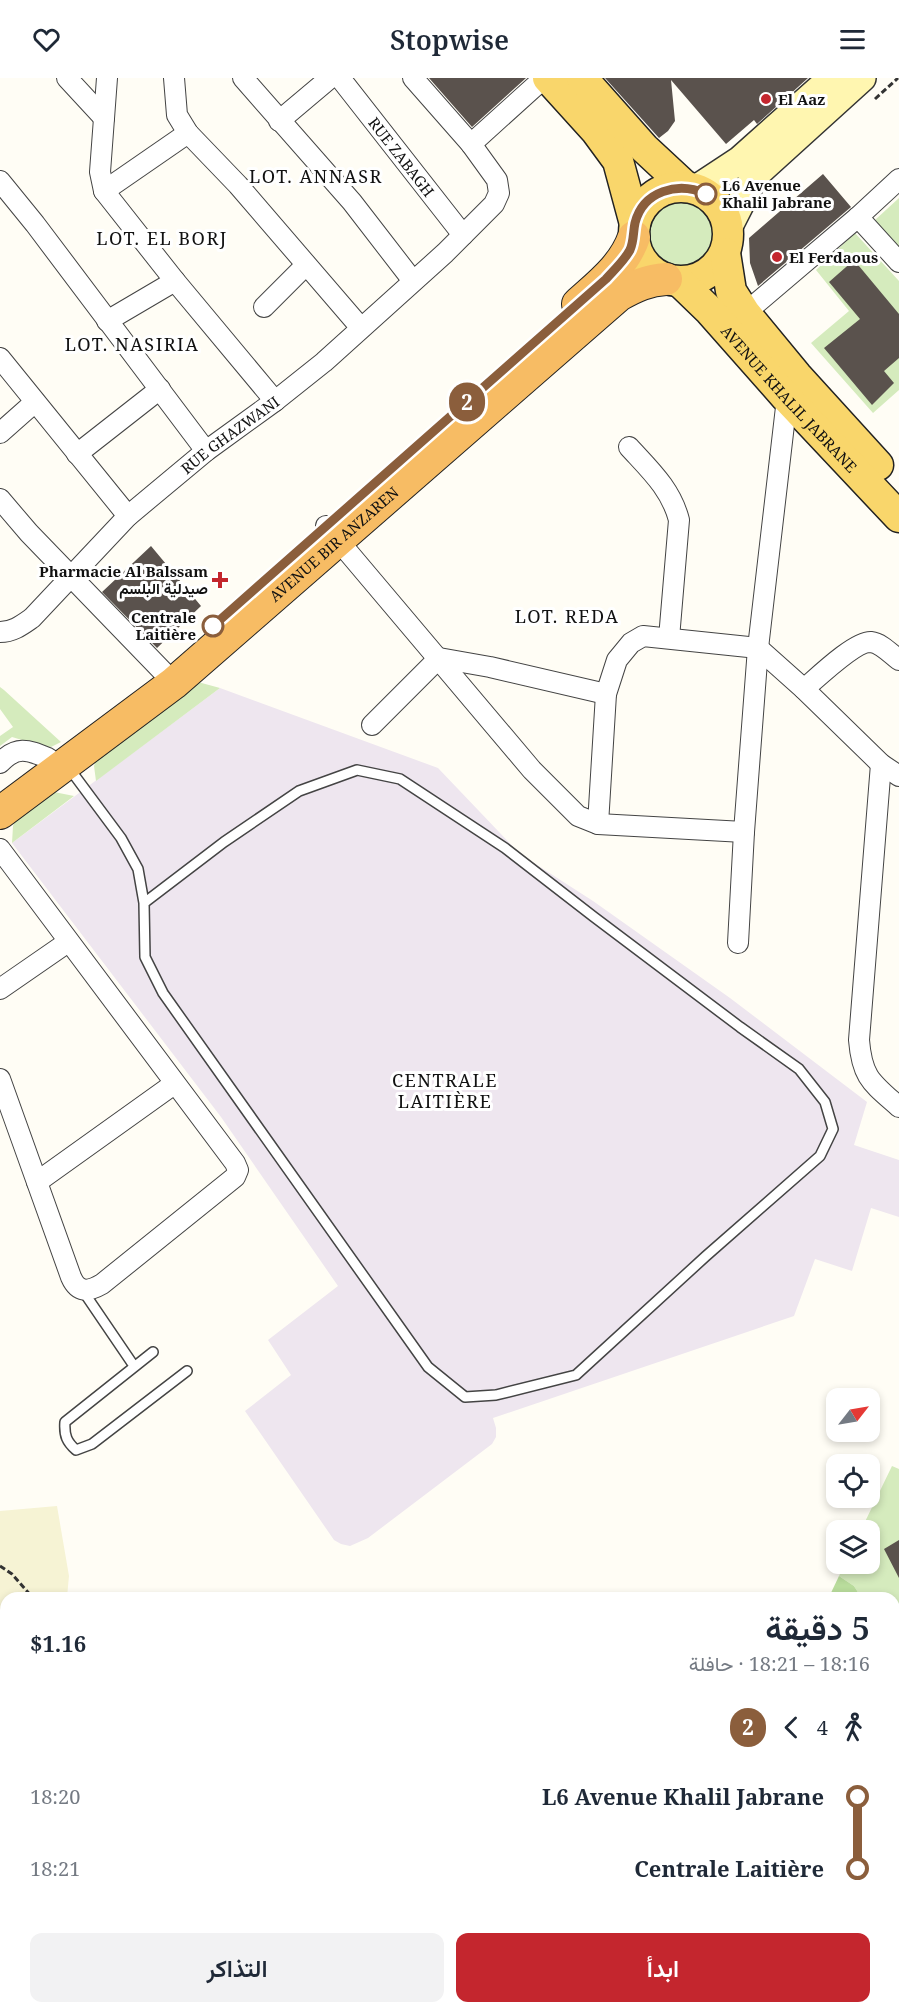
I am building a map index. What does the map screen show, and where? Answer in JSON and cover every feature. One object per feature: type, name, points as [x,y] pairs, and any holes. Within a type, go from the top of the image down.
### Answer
[{"type":"highway","name":"AVENUE BIR ANZAREN","points":[[0,813],[57,761],[168,677],[333,532],[606,279],[630,250],[635,230]]},
{"type":"highway","name":"AVENUE BIR ANZAREN","points":[[333,532],[619,295],[636,285],[652,280],[673,280]]},
{"type":"highway","name":"AVENUE BIR ANZAREN","points":[[0,795],[57,761]]},
{"type":"main road","points":[[546,78],[596,131],[618,161],[635,230],[638,253],[647,266],[655,274],[673,280],[689,281],[705,275],[720,262],[726,241],[755,175],[867,89]]},
{"type":"main road","points":[[582,78],[644,148],[691,188],[714,201],[723,213],[726,241]]},
{"type":"main road","points":[[635,230],[644,206],[657,194],[668,189],[691,188],[740,160],[832,78]]},
{"type":"main road","name":"AVENUE KHALIL JABRANE","points":[[726,241],[731,291],[744,313],[789,384],[899,517]]},
{"type":"main road","name":"AVENUE KHALIL JABRANE","points":[[673,280],[710,311],[899,487]]},
{"type":"street","points":[[67,78],[104,118]]},
{"type":"street","points":[[107,78],[100,172],[104,191],[275,402]]},
{"type":"street","points":[[174,78],[177,115],[188,133],[238,185],[361,328]]},
{"type":"street","points":[[243,78],[351,202],[413,281]]},
{"type":"street","points":[[279,121],[330,78]]},
{"type":"street","name":"RUE ZABAGH","points":[[340,78],[463,235]]},
{"type":"street","name":"RUE GHAZWANI","points":[[0,632],[8,632],[20,627],[32,618],[128,516],[206,451],[275,402],[324,362],[494,204],[499,193],[497,180],[471,144],[413,78]]},
{"type":"street","points":[[471,144],[546,78]]},
{"type":"street","points":[[104,191],[188,133]]},
{"type":"street","points":[[744,313],[858,217],[899,179]]},
{"type":"street","points":[[0,181],[206,451]]},
{"type":"street","points":[[858,217],[899,262]]},
{"type":"street","points":[[264,307],[306,266]]},
{"type":"street","points":[[107,321],[175,281]]},
{"type":"street","points":[[0,358],[128,516]]},
{"type":"street","points":[[738,943],[758,648],[789,384]]},
{"type":"street","points":[[77,454],[160,389]]},
{"type":"street","points":[[0,433],[35,402]]},
{"type":"street","points":[[629,447],[662,484],[674,503],[679,520],[669,638]]},
{"type":"street","points":[[0,499],[29,533],[168,677]]},
{"type":"street","points":[[333,532],[532,770],[578,816],[598,824],[744,832]]},
{"type":"street","points":[[598,824],[606,694],[618,660],[631,643],[643,636],[758,648],[804,688],[881,764],[899,776]]},
{"type":"street","points":[[804,688],[859,645],[870,642],[880,645],[899,660]]},
{"type":"street","points":[[439,658],[490,667],[606,694]]},
{"type":"street","points":[[372,725],[439,658]]},
{"type":"street","points":[[0,763],[20,750],[27,750],[57,761]]},
{"type":"street","points":[[881,764],[859,1040],[861,1062],[870,1080],[899,1107]]},
{"type":"street","points":[[0,849],[238,1170],[235,1177],[102,1284],[93,1290],[83,1291],[75,1286],[70,1277],[0,1079]]},
{"type":"street","points":[[0,989],[68,942]]},
{"type":"street","points":[[38,1182],[174,1084]]},
{"type":"lane","points":[[57,761],[121,838],[138,869],[144,903],[146,957],[163,993],[428,1366],[465,1397],[496,1395],[576,1375],[705,1256],[820,1156],[833,1129],[825,1102],[799,1069],[740,1027],[505,848],[399,779],[357,770],[300,791],[224,842],[144,903]]},
{"type":"lane","points":[[83,1291],[134,1366]]},
{"type":"lane","points":[[153,1352],[65,1422],[64,1434],[76,1450],[92,1444],[187,1371]]},
{"type":"path","points":[[867,89],[898,78]]},
{"type":"path","points":[[0,1566],[12,1574],[28,1592]]},
{"type":"shaded area","name":"Centrale Laitière","points":[[220,688],[438,768],[520,854],[593,901],[730,998],[867,1102],[854,1145],[899,1160],[899,1217],[871,1208],[852,1271],[815,1259],[794,1316],[493,1418],[496,1437],[492,1444],[368,1538],[350,1546],[334,1540],[245,1411],[291,1375],[268,1340],[338,1286],[221,1117],[12,843]]},
{"type":"shaded area","points":[[57,1506],[69,1576],[67,1592],[0,1592],[0,1511]]},
{"type":"green space","points":[[681,195],[700,200],[712,210],[719,224],[720,238],[716,252],[707,263],[694,271],[676,272],[663,269],[653,260],[647,249],[644,228],[646,219],[659,204]]},
{"type":"green space","points":[[899,198],[899,247],[875,220]]},
{"type":"green space","points":[[855,233],[899,281],[899,390],[873,413],[811,343],[849,311],[816,270]]},
{"type":"green space","points":[[198,682],[220,688],[96,781],[94,766],[96,760]]},
{"type":"green space","points":[[0,687],[61,742],[45,747],[12,737],[0,746],[0,736],[13,727],[0,709]]},
{"type":"green space","points":[[54,792],[74,796],[12,843],[16,818]]},
{"type":"green space","points":[[892,1466],[899,1469],[899,1592],[858,1592],[854,1586],[839,1576],[840,1574],[880,1574],[880,1520],[866,1520],[872,1508],[880,1508],[880,1491]]},
{"type":"green space","points":[[839,1576],[854,1586],[858,1592],[831,1592]]},
{"type":"building","points":[[429,78],[526,78],[472,127]]},
{"type":"building","points":[[605,78],[808,78],[757,124],[754,120],[726,144],[671,80],[675,121],[659,138]]},
{"type":"building","points":[[823,174],[851,207],[758,286],[750,263],[749,238]]},
{"type":"building","points":[[854,260],[899,314],[899,358],[884,371],[894,383],[872,405],[824,348],[860,319],[829,282]]},
{"type":"building","points":[[151,546],[201,606],[157,648],[102,592]]},
{"type":"building","points":[[899,1540],[899,1578],[884,1549]]},
{"type":"bus line","name":"2","points":[[213,626],[606,279],[630,250],[635,224],[647,201],[657,194],[677,187],[696,189],[706,194]]},
{"type":"place","name":"El Aaz","points":[[766,99]]},
{"type":"place","name":"L6 Avenue Khalil Jabrane","points":[[706,194]]},
{"type":"place","name":"El Ferdaous","points":[[777,257]]},
{"type":"place","name":"Pharmacie Al Balssam صيدلية البلسم","points":[[220,580]]},
{"type":"place","name":"Centrale Laitière","points":[[213,626]]},
{"type":"district","name":"LOT. ANNASR","points":[[316,176]]},
{"type":"district","name":"LOT. EL BORJ","points":[[162,238]]},
{"type":"district","name":"LOT. NASIRIA","points":[[132,344]]},
{"type":"district","name":"LOT. REDA","points":[[567,616]]},
{"type":"district","name":"CENTRALE LAITIÈRE","points":[[445,1090]]}]
